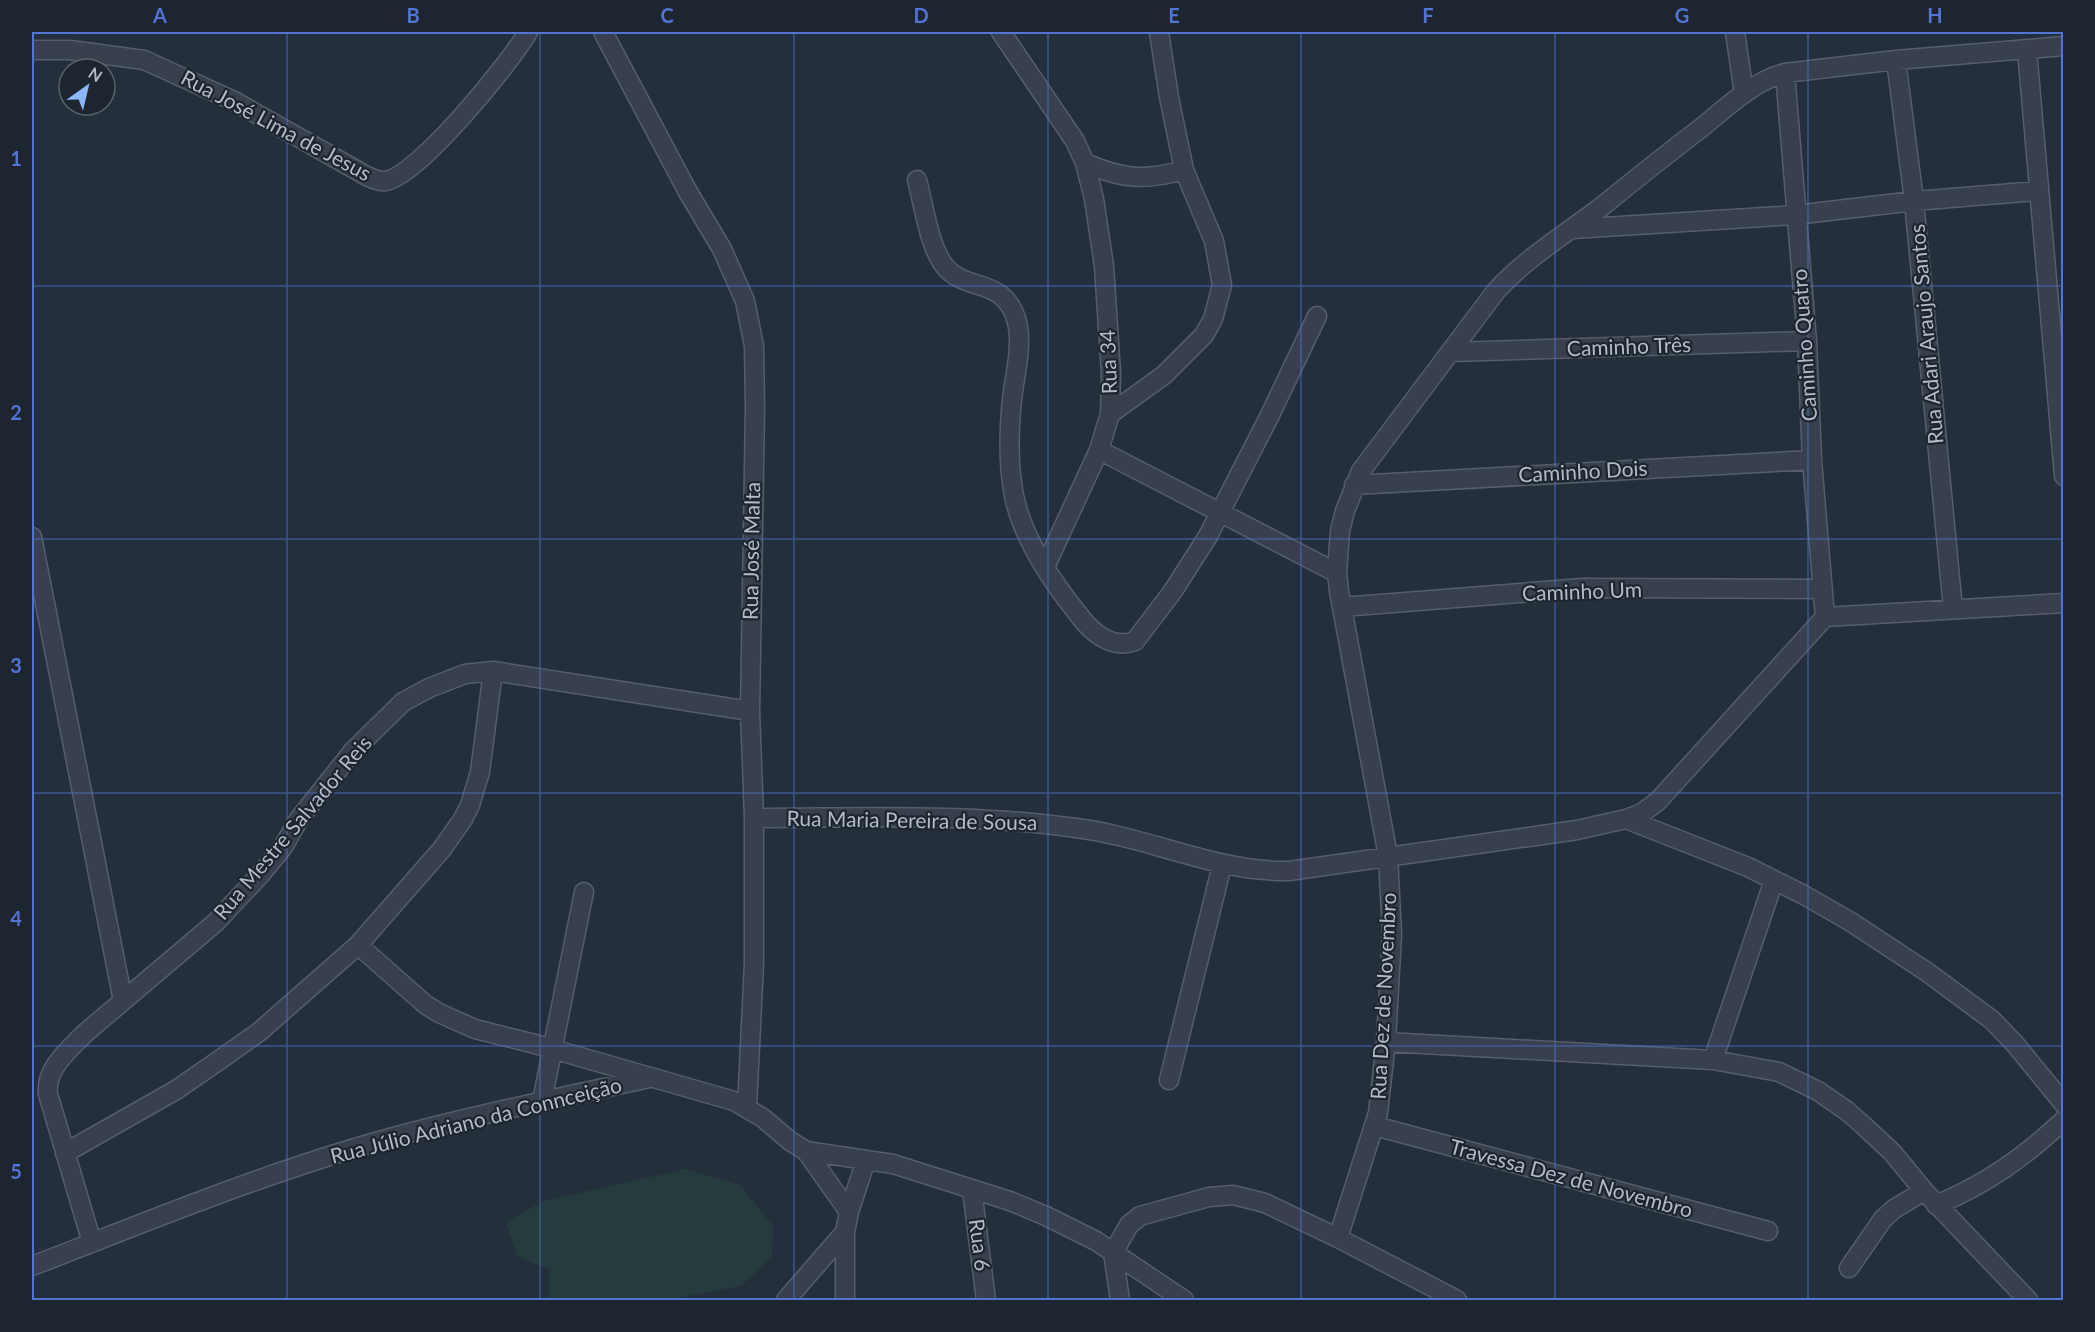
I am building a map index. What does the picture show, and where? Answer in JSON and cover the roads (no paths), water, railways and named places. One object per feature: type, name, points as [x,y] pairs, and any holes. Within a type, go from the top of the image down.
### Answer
[{"type":"street","name":"Rua José Lima de Jesus","points":[[32,50],[70,50],[144,60],[234,101],[365,175],[385,182],[409,170],[459,121],[528,32]]},
{"type":"street","name":"Rua José Malta","points":[[603,32],[688,192],[722,249],[745,301],[754,346],[750,711],[754,818],[754,963],[747,1107]]},
{"type":"street","name":"Rua 34","points":[[1001,32],[1062,120],[1085,163],[1094,199],[1104,266],[1111,373],[1110,414],[1099,450],[1045,567]]},
{"type":"street","points":[[1110,414],[1164,375],[1204,335],[1213,319],[1222,285],[1214,241],[1184,170],[1159,32]]},
{"type":"street","points":[[1735,32],[1744,94]]},
{"type":"street","name":"Rua Dez de Novembro","points":[[1338,1238],[1375,1126],[1382,1090],[1392,934],[1388,856],[1337,573],[1340,531],[1354,484],[1373,453],[1509,277],[1744,94],[1777,75],[1785,73],[1896,60],[2064,46]]},
{"type":"street","points":[[2027,50],[2064,476]]},
{"type":"street","name":"Rua Adari Araujo Santos","points":[[1896,60],[1914,201],[1953,609]]},
{"type":"street","name":"Caminho Quatro","points":[[1785,73],[1807,341],[1812,460],[1825,617]]},
{"type":"street","points":[[1085,163],[1108,173],[1134,178],[1159,177],[1184,170]]},
{"type":"street","points":[[917,180],[938,257],[948,270],[963,279],[993,289],[1005,299],[1013,311],[1018,325],[1011,416],[1010,461],[1013,492],[1024,528],[1045,567],[1071,606],[1089,627],[1105,639],[1128,644],[1135,641],[1196,558],[1270,415],[1317,316]]},
{"type":"street","points":[[1572,229],[1795,215],[1914,201],[2038,191]]},
{"type":"street","name":"Caminho Três","points":[[1451,352],[1807,341]]},
{"type":"street","points":[[1099,450],[1337,573]]},
{"type":"street","name":"Caminho Dois","points":[[1354,484],[1812,460]]},
{"type":"street","points":[[32,537],[123,1001]]},
{"type":"street","name":"Caminho Um","points":[[1342,607],[1582,588],[1823,590]]},
{"type":"street","points":[[1825,617],[2064,603]]},
{"type":"street","name":"Rua Maria Pereira de Sousa","points":[[754,818],[981,819],[1043,824],[1119,836],[1222,865],[1249,870],[1289,871],[1577,830],[1626,819],[1642,813],[1658,801],[1825,617]]},
{"type":"street","name":"Rua Mestre Salvador Reis","points":[[92,1243],[48,1094],[47,1085],[50,1075],[84,1034],[215,923],[283,847],[299,819],[353,751],[403,702],[429,688],[465,674],[493,671],[750,711]]},
{"type":"street","points":[[65,1153],[176,1090],[259,1032],[358,945],[442,849],[463,819],[480,772],[493,671]]},
{"type":"street","points":[[1626,819],[1748,867],[1851,922],[1967,1000],[1992,1020],[2015,1044],[2064,1104]]},
{"type":"street","points":[[1168,1080],[1222,865]]},
{"type":"street","points":[[1713,1060],[1774,880]]},
{"type":"street","points":[[542,1101],[584,892]]},
{"type":"street","points":[[358,945],[439,1013],[475,1029],[714,1095],[747,1107],[806,1151],[849,1212]]},
{"type":"street","points":[[1386,1042],[1713,1060],[1779,1072],[1818,1091],[1847,1111],[1892,1152],[1936,1205],[2028,1300]]},
{"type":"street","name":"Rua Júlio Adriano da Connceição","points":[[32,1266],[206,1198],[400,1135],[542,1101],[652,1078]]},
{"type":"street","points":[[1936,1205],[1985,1182],[2037,1145],[2064,1120]]},
{"type":"street","name":"Travessa Dez de Novembro","points":[[1375,1126],[1768,1231]]},
{"type":"street","points":[[806,1151],[866,1160],[925,1173],[1011,1201],[1077,1230],[1184,1300]]},
{"type":"street","points":[[845,1300],[845,1232],[866,1160]]},
{"type":"street","name":"Rua 6","points":[[972,1190],[987,1300]]},
{"type":"street","points":[[1849,1268],[1883,1219],[1894,1209],[1924,1191]]},
{"type":"street","points":[[1120,1300],[1113,1253],[1129,1225],[1140,1216],[1209,1197],[1233,1195],[1265,1203],[1457,1300]]},
{"type":"street","points":[[786,1300],[845,1232]]}]
